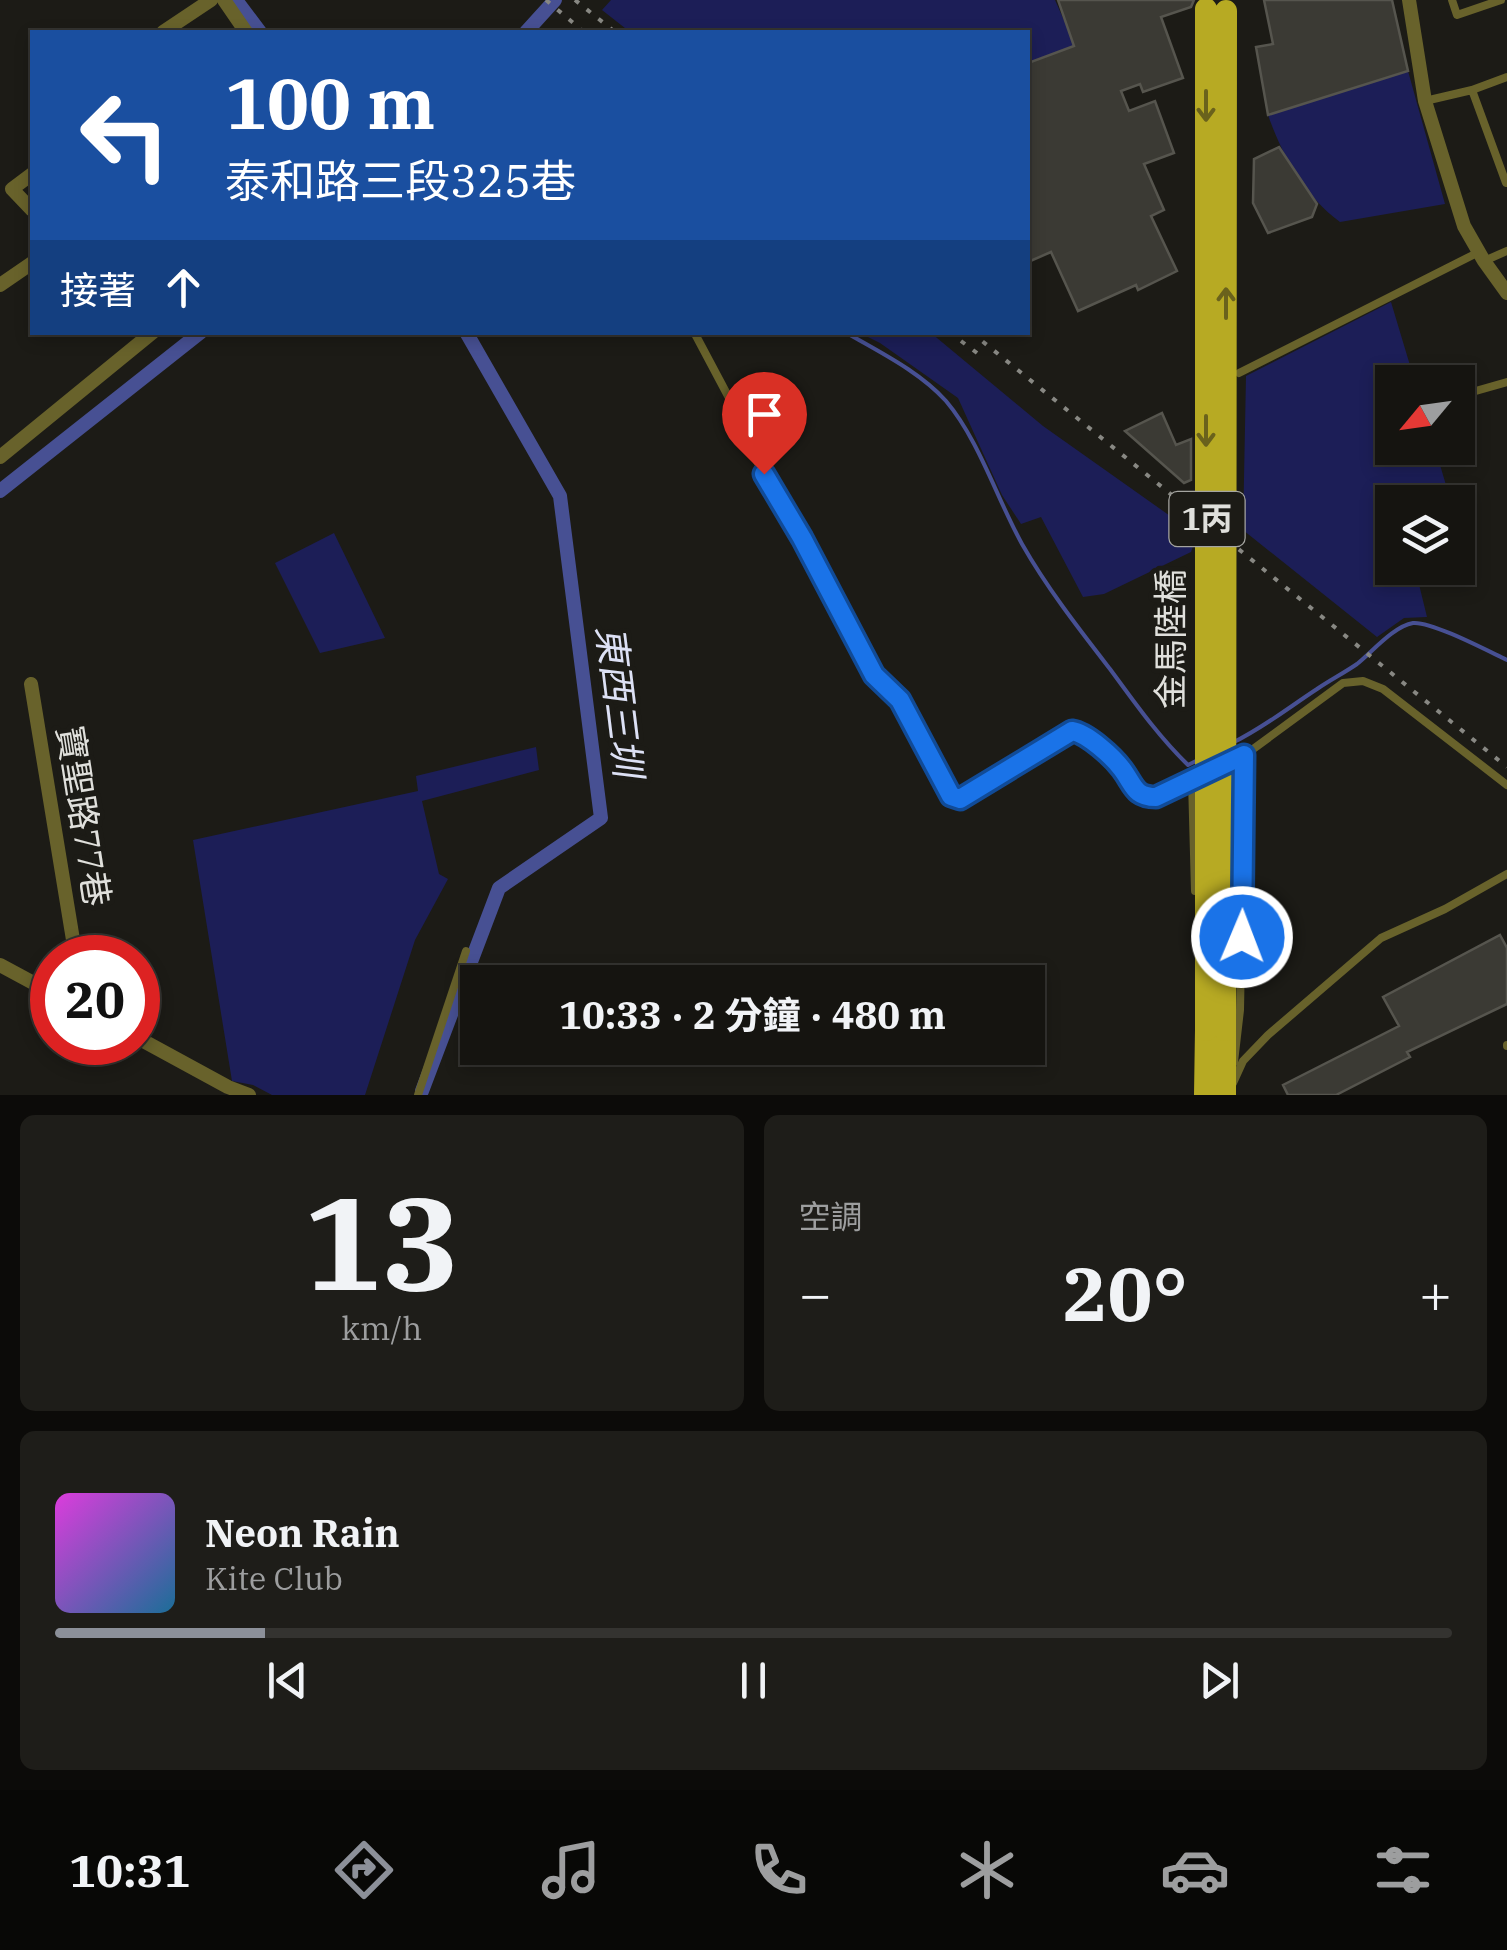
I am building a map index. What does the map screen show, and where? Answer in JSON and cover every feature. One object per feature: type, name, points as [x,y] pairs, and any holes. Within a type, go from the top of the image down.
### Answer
[{"type":"main road","name":"金馬陸橋","points":[[1213,4],[1216,1030]]},
{"type":"main road","name":"1丙","points":[[1204,1095],[1216,1030]]},
{"type":"main road","name":"1丙","points":[[1216,1030],[1226,1095]]},
{"type":"street","points":[[165,30],[212,0]]},
{"type":"street","points":[[224,0],[245,30]]},
{"type":"street","points":[[1409,0],[1425,101],[1464,226],[1507,293]]},
{"type":"street","points":[[30,176],[12,189],[30,208]]},
{"type":"street","points":[[0,284],[30,264]]},
{"type":"street","points":[[0,457],[149,335]]},
{"type":"street","name":"寶聖路77巷","points":[[30,684],[72,935]]},
{"type":"street","points":[[0,965],[30,981]]},
{"type":"street","points":[[160,1050],[249,1095]]},
{"type":"lane","points":[[1452,0],[1457,14],[1502,0]]},
{"type":"lane","points":[[1425,101],[1507,77]]},
{"type":"lane","points":[[1472,90],[1506,182]]},
{"type":"lane","points":[[1497,153],[1507,150]]},
{"type":"lane","points":[[1239,373],[1481,257],[1507,251]]},
{"type":"lane","points":[[696,335],[736,411],[746,441],[874,675],[900,700],[951,796],[960,799],[1072,731],[1082,733],[1122,768],[1135,792],[1156,797],[1244,755],[1343,682],[1363,681],[1382,688],[1507,785]]},
{"type":"lane","points":[[1475,391],[1507,382]]},
{"type":"lane","points":[[1226,1095],[1236,1056],[1240,1010],[1244,755]]},
{"type":"lane","points":[[1192,781],[1195,898]]},
{"type":"lane","points":[[1226,1095],[1243,1061],[1268,1035],[1382,938],[1507,874]]},
{"type":"lane","points":[[1196,937],[1204,1095]]},
{"type":"lane","points":[[418,1095],[466,950]]},
{"type":"shaded area","points":[[611,0],[1055,0],[1079,54],[1030,72],[1030,30],[627,30],[602,10]]},
{"type":"shaded area","points":[[1408,71],[1445,204],[1340,222],[1296,174],[1268,115]]},
{"type":"shaded area","points":[[1391,302],[1410,365],[1375,365],[1375,465],[1440,465],[1446,485],[1375,485],[1375,585],[1419,585],[1427,617],[1404,618],[1377,637],[1243,530],[1246,376]]},
{"type":"shaded area","points":[[864,335],[933,335],[1043,426],[1197,535],[1191,552],[1104,594],[1083,597],[1041,517],[1021,524],[1002,495],[958,398]]},
{"type":"shaded area","points":[[334,533],[385,638],[320,653],[275,563]]},
{"type":"shaded area","points":[[536,747],[539,770],[422,801],[439,874],[448,879],[415,940],[365,1095],[272,1095],[253,1085],[232,1081],[193,840],[418,791],[416,776]]},
{"type":"building","points":[[1058,0],[1194,0],[1191,7],[1161,17],[1183,78],[1143,92],[1140,84],[1121,91],[1129,111],[1155,101],[1174,153],[1144,164],[1164,210],[1151,216],[1177,271],[1138,290],[1136,285],[1078,311],[1051,252],[1030,261],[1030,62],[1074,46]]},
{"type":"building","points":[[1264,0],[1392,0],[1408,71],[1268,115],[1256,47],[1273,44]]},
{"type":"building","points":[[1279,147],[1317,204],[1312,217],[1268,233],[1253,203],[1254,159]]},
{"type":"building","points":[[1162,413],[1176,445],[1191,439],[1191,480],[1184,483],[1125,431]]},
{"type":"building","points":[[1500,935],[1507,948],[1507,1004],[1407,1052],[1410,1057],[1336,1095],[1288,1095],[1283,1085],[1399,1026],[1383,997]]},
{"type":"waterway","name":"東西三圳","points":[[236,0],[258,30]]},
{"type":"waterway","points":[[528,30],[555,0]]},
{"type":"waterway","points":[[0,491],[197,335]]},
{"type":"waterway","name":"東西三圳","points":[[422,1091],[499,888],[601,818],[560,496],[468,335]]},
{"type":"waterway","points":[[850,335],[911,371],[946,401],[968,433],[1022,544],[1053,592],[1167,743],[1188,765],[1196,761]]},
{"type":"waterway","points":[[1232,743],[1357,664],[1406,625],[1433,627],[1507,660]]},
{"type":"railway","points":[[546,0],[582,30]]},
{"type":"railway","points":[[575,0],[612,30]]},
{"type":"railway","points":[[953,335],[981,356]]},
{"type":"railway","points":[[975,335],[1507,767]]},
{"type":"route","points":[[764,474],[874,675],[900,700],[951,796],[960,799],[1072,731],[1082,733],[1122,768],[1135,792],[1144,797],[1156,797],[1244,755],[1242,937]]}]
